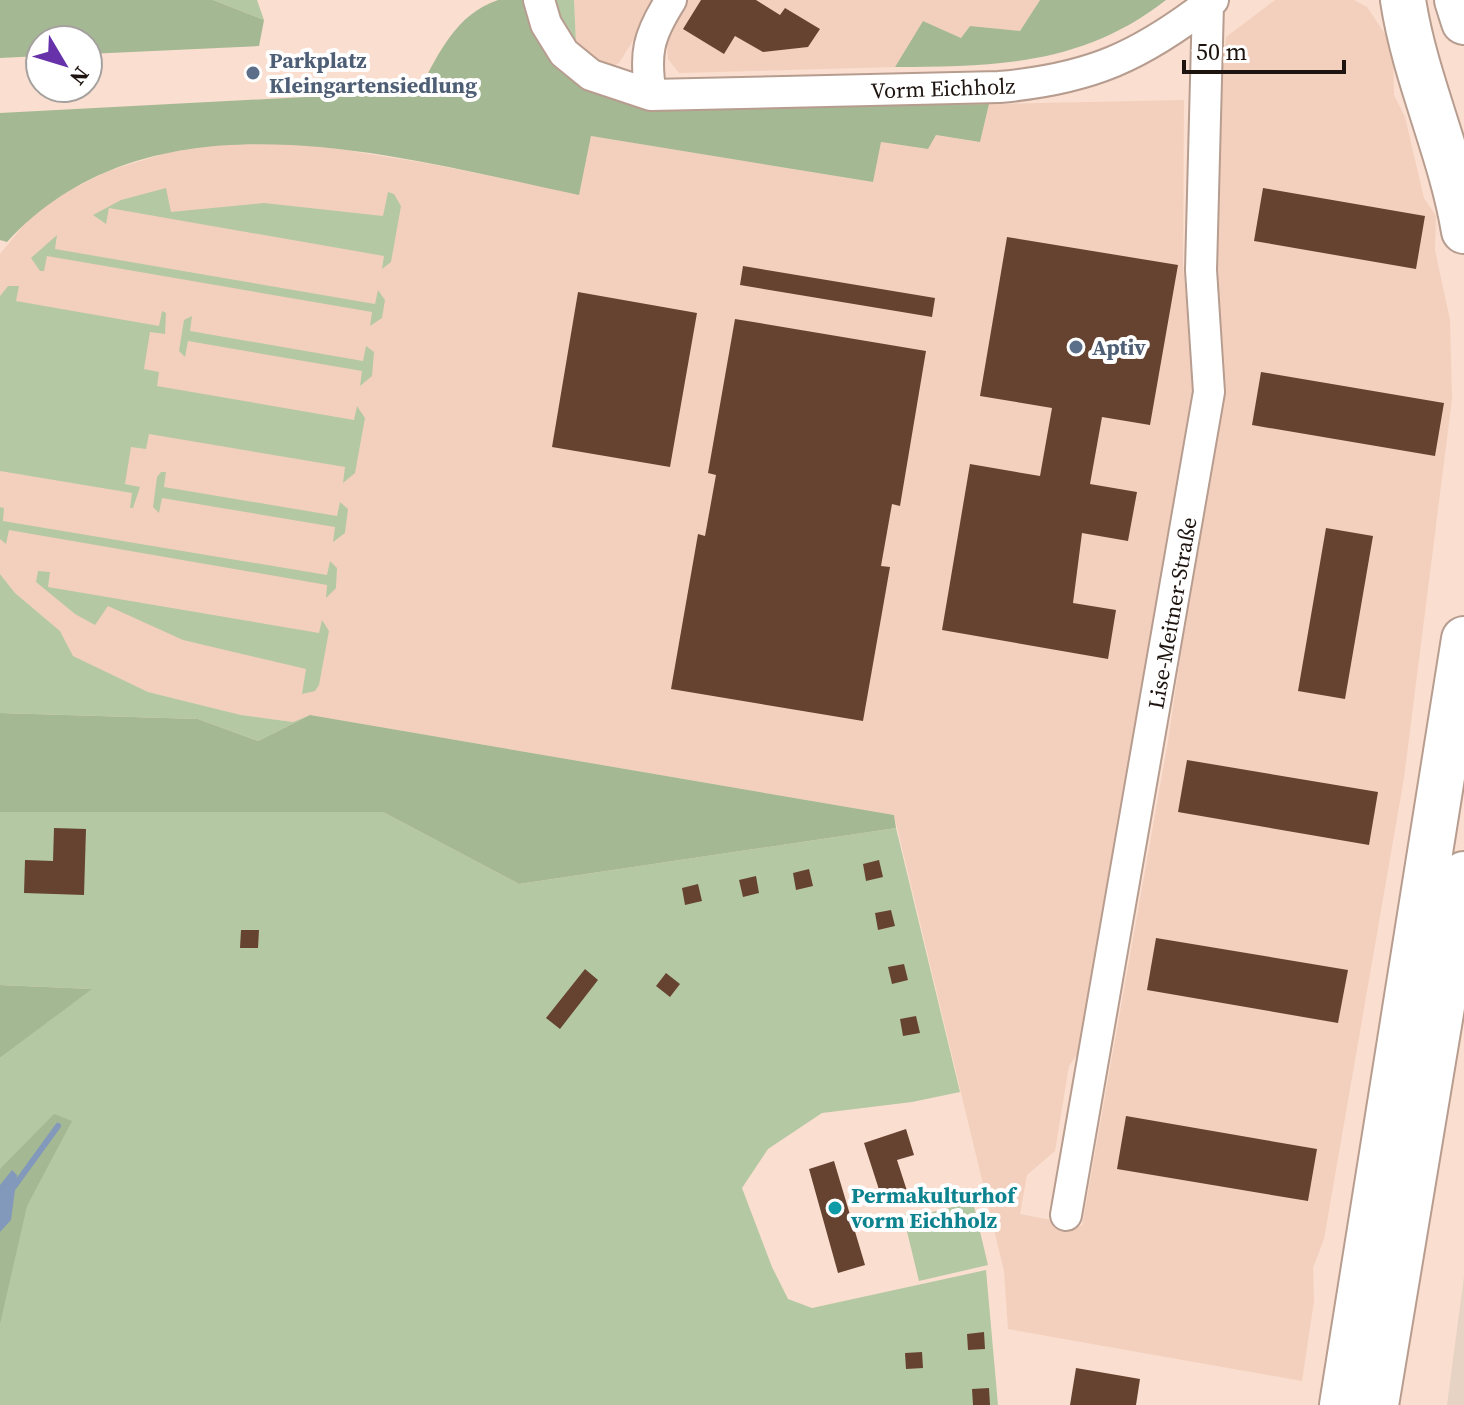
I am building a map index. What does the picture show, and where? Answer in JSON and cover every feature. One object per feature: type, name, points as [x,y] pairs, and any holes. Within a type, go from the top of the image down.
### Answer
[{"type":"highway","points":[[1380,0],[1405,18],[1444,145],[1464,231]]},
{"type":"highway","points":[[1457,0],[1464,22]]},
{"type":"highway","points":[[1342,1405],[1464,639]]},
{"type":"highway","points":[[1376,1405],[1464,874]]},
{"type":"street","name":"Vorm Eichholz","points":[[539,0],[546,24],[564,53],[591,75],[651,95],[999,87],[1046,82],[1109,65],[1146,48],[1211,2]]},
{"type":"street","points":[[651,95],[645,60],[652,34],[671,0]]},
{"type":"street","name":"Lise-Meitner-Straße","points":[[1066,1215],[1209,392],[1201,270],[1211,2]]},
{"type":"shaded area","points":[[574,0],[658,0],[619,63],[609,68],[576,43]]},
{"type":"shaded area","points":[[687,0],[1040,0],[1020,31],[970,26],[961,38],[923,21],[895,67],[679,73],[668,59],[667,45]]},
{"type":"shaded area","points":[[1275,0],[1354,0],[1367,7],[1393,46],[1394,95],[1405,117],[1424,198],[1436,216],[1435,250],[1450,320],[1452,399],[1404,778],[1324,1239],[1313,1268],[1314,1301],[1302,1381],[1008,1329],[1004,1271],[894,815],[310,715],[293,722],[241,715],[148,692],[72,656],[60,631],[15,593],[0,574],[0,254],[31,216],[60,195],[108,171],[170,152],[229,144],[307,144],[431,164],[579,194],[591,136],[872,182],[880,142],[927,149],[936,135],[980,142],[989,104],[1184,100],[1183,264],[1194,389],[1079,1052],[1069,1066],[1055,1151],[1027,1175],[1020,1214],[1082,1226],[1168,741],[1214,425],[1210,289],[1214,140],[1226,37]]},
{"type":"shaded area","points":[[1464,1276],[1464,1405],[1447,1405]]},
{"type":"green space","points":[[0,0],[213,0],[264,20],[259,46],[104,53],[104,24],[24,24],[24,57],[0,58]]},
{"type":"green space","points":[[213,0],[257,0],[264,20]]},
{"type":"green space","points":[[498,0],[527,0],[540,41],[660,109],[989,104],[980,142],[936,135],[928,149],[881,142],[873,182],[591,136],[579,195],[356,151],[280,145],[204,147],[133,162],[66,193],[7,242],[0,240],[0,113],[419,91],[441,50],[460,25],[483,6]]},
{"type":"green space","points":[[551,0],[574,0],[576,43],[566,35]]},
{"type":"green space","points":[[1040,0],[1166,0],[1135,22],[1070,50],[1003,63],[895,67],[923,21],[961,38],[970,26],[1020,31]]},
{"type":"green space","points":[[166,188],[171,212],[264,203],[383,216],[388,192],[394,194],[401,206],[391,262],[382,269],[384,256],[109,208],[106,224],[93,215],[121,200]]},
{"type":"green space","points":[[57,235],[55,249],[375,304],[378,290],[385,300],[382,318],[370,326],[372,312],[47,256],[44,271],[40,271],[31,258]]},
{"type":"green space","points":[[8,286],[19,286],[16,301],[159,326],[162,311],[166,313],[165,334],[150,332],[144,369],[159,372],[157,386],[354,420],[357,406],[365,418],[355,473],[343,483],[345,467],[149,434],[146,449],[131,447],[125,484],[140,487],[133,508],[130,508],[132,493],[0,471],[0,296]]},
{"type":"green space","points":[[192,316],[190,331],[363,361],[366,346],[374,352],[372,376],[360,386],[362,371],[188,341],[185,357],[179,351],[184,320]]},
{"type":"green space","points":[[161,472],[166,472],[164,487],[337,516],[340,502],[348,509],[345,533],[333,542],[335,527],[162,498],[159,513],[153,507],[157,477]]},
{"type":"green space","points":[[0,507],[4,508],[3,521],[327,575],[330,561],[337,568],[336,588],[326,598],[327,585],[9,530],[6,544],[0,539]]},
{"type":"green space","points":[[38,571],[50,572],[48,587],[319,633],[322,620],[329,631],[319,685],[315,691],[302,694],[306,669],[183,640],[108,606],[95,625],[75,614],[36,582]]},
{"type":"green space","points":[[0,574],[15,593],[60,631],[73,656],[148,692],[241,715],[293,722],[310,715],[258,741],[198,719],[0,713]]},
{"type":"green space","points":[[0,713],[198,719],[258,741],[310,715],[894,815],[896,828],[519,884],[383,812],[0,812]]},
{"type":"green space","points":[[0,812],[383,812],[519,884],[896,828],[960,1092],[912,1102],[822,1113],[768,1149],[742,1188],[772,1267],[788,1299],[812,1308],[986,1270],[998,1405],[0,1405],[0,1058],[91,989],[0,985]]},
{"type":"green space","points":[[0,985],[92,989],[0,1058]]},
{"type":"green space","points":[[54,1114],[72,1121],[27,1206],[0,1324],[0,1169]]},
{"type":"green space","points":[[973,1202],[988,1265],[919,1281],[904,1219]]},
{"type":"water","points":[[12,1170],[17,1175],[11,1220],[0,1232],[0,1185]]},
{"type":"building","points":[[701,0],[756,0],[780,15],[785,8],[820,29],[808,47],[763,52],[735,36],[724,54],[683,29]]},
{"type":"building","points":[[1263,188],[1425,216],[1416,269],[1254,241]]},
{"type":"building","points":[[1007,237],[1178,265],[1150,425],[1102,417],[1090,484],[1137,492],[1128,541],[1082,533],[1073,603],[1116,610],[1108,659],[942,630],[970,464],[1040,476],[1052,408],[980,396]]},
{"type":"building","points":[[743,266],[935,298],[932,317],[740,285]]},
{"type":"building","points":[[578,292],[697,313],[670,467],[552,447]]},
{"type":"building","points":[[735,319],[926,351],[900,506],[892,504],[881,566],[890,567],[863,721],[671,689],[698,534],[705,536],[716,475],[708,473]]},
{"type":"building","points":[[1261,372],[1444,403],[1435,456],[1252,425]]},
{"type":"building","points":[[1326,528],[1373,536],[1345,699],[1298,691]]},
{"type":"building","points":[[1187,760],[1378,792],[1369,845],[1178,812]]},
{"type":"building","points":[[54,828],[86,829],[84,895],[24,893],[25,860],[53,861]]},
{"type":"building","points":[[879,860],[883,877],[866,881],[863,864]]},
{"type":"building","points":[[809,869],[813,886],[796,890],[793,873]]},
{"type":"building","points":[[756,876],[759,893],[743,897],[739,880]]},
{"type":"building","points":[[698,884],[702,901],[685,905],[682,888]]},
{"type":"building","points":[[891,910],[895,926],[878,930],[875,913]]},
{"type":"building","points":[[241,930],[259,930],[258,948],[240,948]]},
{"type":"building","points":[[1156,938],[1348,970],[1338,1023],[1147,990]]},
{"type":"building","points":[[904,964],[908,980],[892,984],[888,967]]},
{"type":"building","points":[[585,969],[598,980],[560,1029],[546,1018]]},
{"type":"building","points":[[666,973],[680,984],[670,997],[656,986]]},
{"type":"building","points":[[916,1016],[920,1033],[903,1036],[900,1019]]},
{"type":"building","points":[[1126,1116],[1317,1149],[1308,1201],[1117,1169]]},
{"type":"building","points":[[906,1129],[914,1155],[897,1160],[908,1194],[883,1202],[864,1143]]},
{"type":"building","name":"Permakulturhof vorm Eichholz","points":[[834,1161],[865,1265],[838,1273],[809,1169]]},
{"type":"building","points":[[984,1332],[985,1349],[968,1350],[967,1334]]},
{"type":"building","points":[[922,1352],[923,1368],[906,1369],[905,1353]]},
{"type":"building","points":[[1076,1368],[1140,1379],[1136,1405],[1070,1405]]},
{"type":"building","points":[[989,1388],[990,1405],[973,1405],[972,1389]]},
{"type":"waterway","points":[[13,1188],[58,1126]]},
{"type":"place","name":"Parkplatz Kleingartensiedlung","points":[[253,73]]},
{"type":"place","name":"Aptiv","points":[[1076,347]]},
{"type":"place","name":"Permakulturhof vorm Eichholz","points":[[835,1208]]}]
